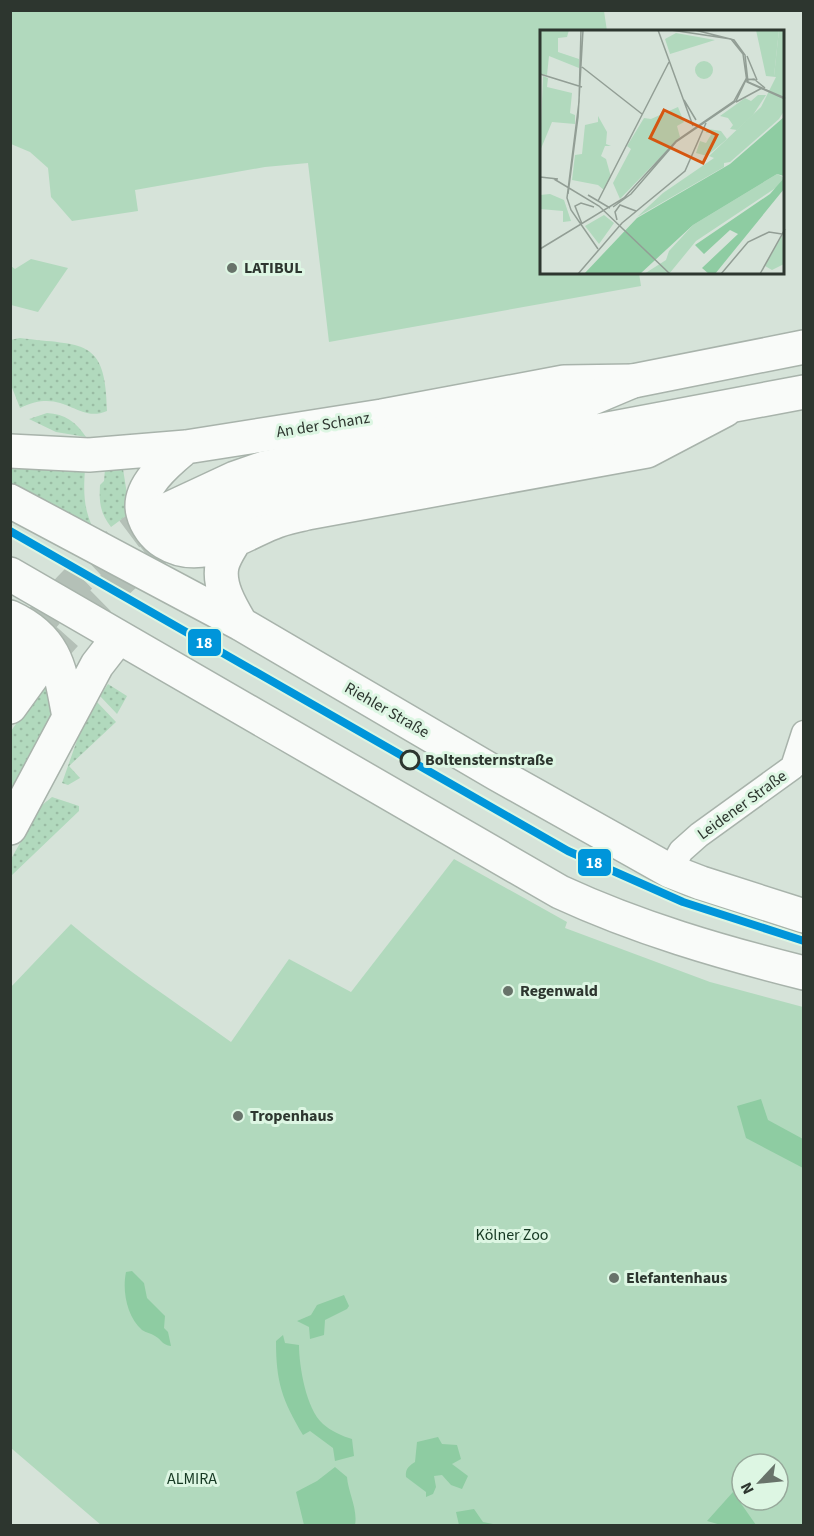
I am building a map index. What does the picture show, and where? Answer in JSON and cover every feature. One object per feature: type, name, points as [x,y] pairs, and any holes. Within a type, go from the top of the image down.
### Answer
[{"type":"main road","name":"An der Schanz","points":[[10,452],[89,455],[186,447],[382,416],[564,382],[633,381],[804,347]]},
{"type":"main road","name":"An der Schanz","points":[[633,381],[569,408],[264,468],[235,478],[170,523],[315,484],[804,392]]},
{"type":"main road","name":"An der Schanz","points":[[186,447],[167,462],[144,494],[142,511],[148,526],[158,539],[174,548],[192,553],[212,549],[273,522],[308,513],[647,451],[737,403]]},
{"type":"main road","name":"Riehler Straße","points":[[10,501],[241,624],[497,774],[670,871],[804,916]]},
{"type":"main road","points":[[235,540],[222,565],[223,584],[229,604],[241,624]]},
{"type":"main road","points":[[10,574],[560,892],[636,924],[804,973]]},
{"type":"main road","points":[[10,707],[27,625],[46,642],[59,665],[69,717]]},
{"type":"main road","points":[[10,828],[97,666],[118,638]]},
{"type":"street","name":"Leidener Straße","points":[[670,871],[681,851],[693,840],[798,770],[804,733]]},
{"type":"green space","points":[[10,11],[604,11],[607,30],[540,30],[540,274],[639,274],[641,286],[329,342],[308,163],[265,167],[135,190],[138,211],[72,221],[51,197],[48,168],[30,152],[11,144]]},
{"type":"green space","points":[[31,259],[68,268],[38,312],[11,305],[11,266],[15,269]]},
{"type":"green space","points":[[20,338],[75,345],[96,357],[106,387],[107,411],[96,414],[87,413],[48,401],[35,402],[20,408],[11,385],[10,340]]},
{"type":"green space","points":[[47,413],[70,420],[86,437],[56,432],[29,419]]},
{"type":"green space","points":[[10,462],[85,469],[85,505],[98,538],[11,493]]},
{"type":"green space","points":[[105,469],[123,469],[130,513],[111,527],[104,517],[100,502],[100,485],[104,481]]},
{"type":"green space","points":[[50,675],[53,715],[11,810],[11,731]]},
{"type":"green space","points":[[108,684],[127,696],[117,714],[100,696]]},
{"type":"green space","points":[[97,702],[116,722],[69,766],[80,778],[68,785],[62,783],[81,729]]},
{"type":"green space","points":[[52,797],[79,806],[79,811],[11,876],[11,859],[41,806]]},
{"type":"green space","name":"Kölner Zoo","points":[[454,859],[567,922],[565,928],[710,982],[803,1007],[803,1525],[101,1525],[11,1448],[10,988],[71,924],[129,970],[231,1042],[289,959],[351,992]]},
{"type":"shaded area","points":[[761,1099],[768,1120],[803,1139],[803,1168],[746,1138],[737,1106]]},
{"type":"shaded area","points":[[132,1271],[144,1283],[147,1298],[165,1316],[164,1328],[168,1332],[171,1346],[142,1330],[129,1311],[125,1287],[126,1272]]},
{"type":"shaded area","points":[[344,1295],[349,1306],[347,1309],[325,1320],[324,1335],[310,1339],[309,1327],[297,1321],[311,1315],[317,1305]]},
{"type":"shaded area","points":[[283,1335],[285,1343],[299,1345],[305,1387],[317,1417],[330,1429],[352,1439],[354,1456],[335,1461],[333,1448],[310,1431],[303,1435],[285,1401],[279,1380],[276,1341]]},
{"type":"shaded area","points":[[438,1437],[442,1444],[457,1445],[461,1459],[452,1464],[468,1476],[462,1489],[451,1485],[442,1475],[434,1476],[436,1487],[433,1494],[426,1497],[426,1492],[406,1477],[406,1472],[415,1462],[417,1442]]},
{"type":"shaded area","points":[[335,1467],[347,1477],[356,1519],[355,1525],[304,1525],[296,1492],[317,1481]]},
{"type":"shaded area","points":[[730,1495],[730,1512],[747,1512],[756,1525],[721,1525],[707,1521]]},
{"type":"shaded area","points":[[474,1509],[483,1522],[498,1525],[459,1525],[456,1512]]},
{"type":"tunnel","points":[[26,638],[88,569],[123,538],[162,512]]},
{"type":"tunnel","points":[[44,660],[106,593],[158,548],[177,535]]},
{"type":"transit line","name":"18","points":[[10,531],[568,851],[683,902],[804,941]]},
{"type":"place","name":"LATIBUL","points":[[232,268]]},
{"type":"place","name":"Boltensternstraße","points":[[410,760]]},
{"type":"place","name":"Regenwald","points":[[508,991]]},
{"type":"place","name":"Tropenhaus","points":[[238,1116]]},
{"type":"place","name":"Elefantenhaus","points":[[614,1278]]},
{"type":"park label","name":"ALMIRA","points":[[192,1479]]}]
